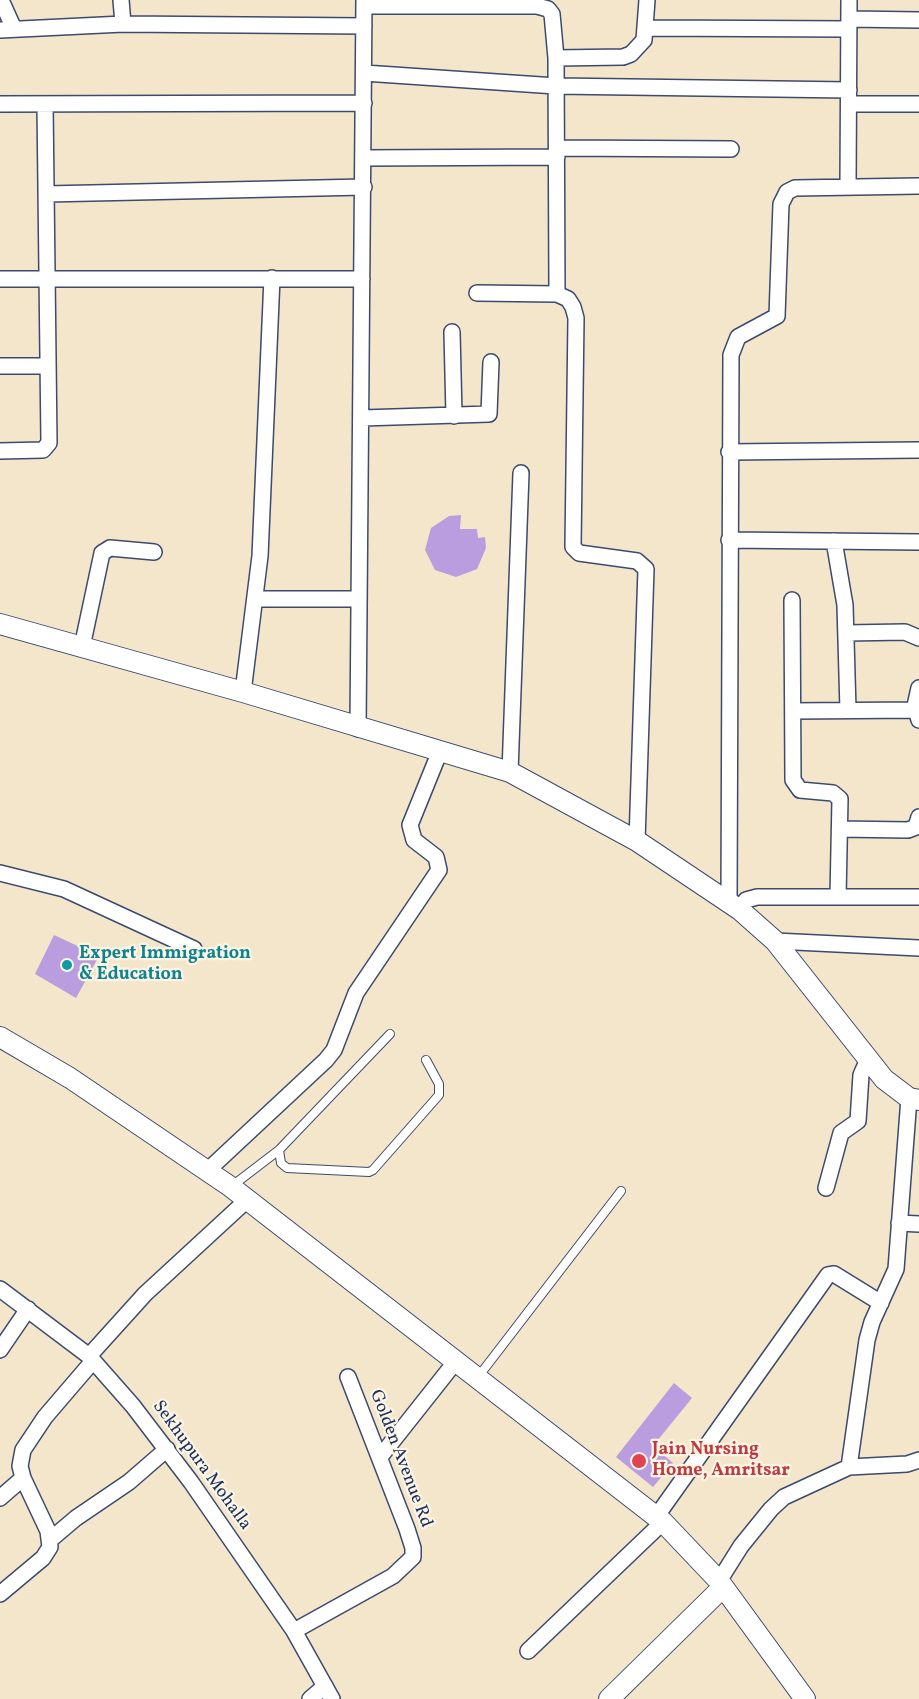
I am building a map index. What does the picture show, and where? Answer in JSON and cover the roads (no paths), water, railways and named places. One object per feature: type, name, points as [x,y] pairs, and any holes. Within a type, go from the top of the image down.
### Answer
[{"type":"street","points":[[1,0],[7,29],[123,24],[364,26]]},
{"type":"street","points":[[121,0],[123,24]]},
{"type":"street","points":[[556,58],[623,57],[632,54],[644,40],[647,28],[647,0]]},
{"type":"street","points":[[848,186],[849,0]]},
{"type":"street","points":[[358,729],[364,3],[543,7],[552,14],[556,58],[557,294]]},
{"type":"street","points":[[647,28],[849,24],[919,20]]},
{"type":"street","points":[[364,73],[556,86],[849,97],[919,104]]},
{"type":"street","points":[[0,104],[364,103]]},
{"type":"street","points":[[0,451],[47,448],[45,104]]},
{"type":"street","points":[[364,158],[731,148]]},
{"type":"street","points":[[735,906],[729,540],[730,354],[738,337],[777,316],[783,197],[795,188],[919,186]]},
{"type":"street","points":[[46,194],[364,187]]},
{"type":"street","points":[[243,692],[256,599],[264,490],[272,278]]},
{"type":"street","points":[[0,279],[362,279]]},
{"type":"street","points":[[477,293],[557,294],[568,299],[576,318],[573,547],[579,553],[637,561],[646,569],[637,841]]},
{"type":"street","points":[[452,332],[454,416]]},
{"type":"street","points":[[362,418],[489,414],[491,362]]},
{"type":"street","points":[[0,366],[47,366]]},
{"type":"street","points":[[729,452],[919,450]]},
{"type":"street","points":[[510,772],[522,473]]},
{"type":"street","points":[[729,540],[919,542]]},
{"type":"street","points":[[834,541],[843,580],[848,710]]},
{"type":"street","points":[[82,647],[102,553],[110,548],[154,552]]},
{"type":"street","points":[[256,599],[359,599]]},
{"type":"street","points":[[792,600],[793,780],[795,786],[800,790],[837,796],[840,799],[838,897]]},
{"type":"street","points":[[0,624],[243,692],[358,729],[510,772],[637,841],[735,906],[775,941],[896,1091],[914,1099],[899,1223],[896,1269],[867,1340],[849,1467]]},
{"type":"street","points":[[846,633],[905,632],[919,638]]},
{"type":"street","points":[[793,711],[848,710],[918,715],[919,688]]},
{"type":"street","points":[[207,1171],[334,1050],[356,993],[439,870],[436,857],[414,840],[410,825],[440,751]]},
{"type":"street","points":[[840,829],[908,830],[916,827],[919,817]]},
{"type":"street","points":[[0,873],[64,889],[194,949]]},
{"type":"street","points":[[735,906],[758,897],[919,897]]},
{"type":"street","points":[[775,941],[919,948]]},
{"type":"street","points":[[0,1037],[70,1078],[231,1187],[659,1519],[721,1584],[806,1699]]},
{"type":"street","points":[[826,1188],[841,1132],[858,1121],[862,1068],[868,1059]]},
{"type":"street","points":[[0,1594],[43,1558],[48,1551],[50,1540],[23,1478],[20,1467],[23,1450],[45,1417],[91,1358],[145,1294],[247,1200]]},
{"type":"street","points":[[899,1223],[919,1224]]},
{"type":"street","points":[[528,1651],[659,1519],[828,1275],[834,1274],[881,1303]]},
{"type":"street","name":"Sekhupura Mohalla","points":[[0,1289],[91,1358],[166,1449],[294,1631],[328,1692]]},
{"type":"street","points":[[0,1350],[28,1310]]},
{"type":"street","points":[[380,1457],[456,1361]]},
{"type":"street","name":"Golden Avenue Rd","points":[[294,1631],[393,1576],[413,1557],[413,1548],[407,1529],[348,1377]]},
{"type":"street","points":[[50,1540],[76,1518],[129,1482],[166,1449]]},
{"type":"street","points":[[609,1699],[721,1584],[741,1546],[777,1503],[820,1479],[849,1467],[907,1464],[919,1460]]},
{"type":"street","points":[[0,1498],[23,1478]]},
{"type":"street","points":[[310,1699],[328,1692]]},
{"type":"lane","points":[[231,1187],[279,1150],[390,1034]]},
{"type":"lane","points":[[279,1150],[281,1163],[287,1168],[369,1172],[373,1170],[439,1095],[439,1084],[426,1060]]},
{"type":"lane","points":[[477,1378],[621,1191]]},
{"type":"place","name":"Expert Immigration & Education","points":[[67,965]]},
{"type":"place","name":"Jain Nursing Home, Amritsar","points":[[639,1461]]}]
